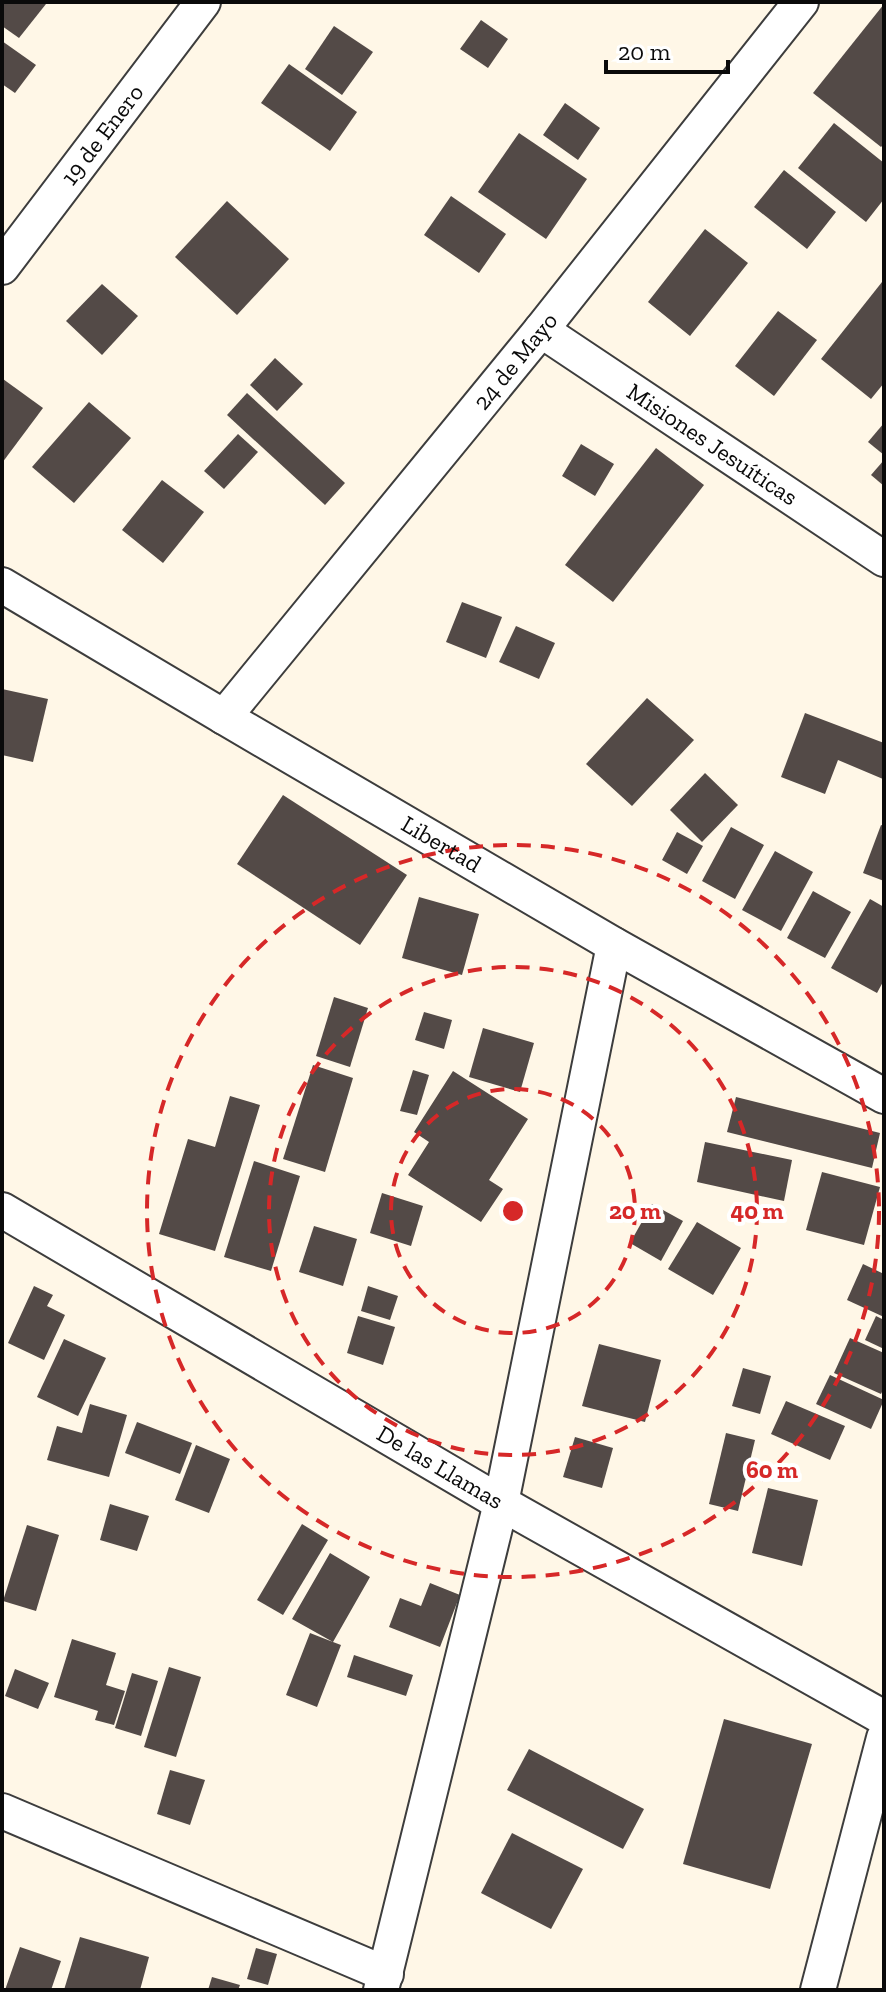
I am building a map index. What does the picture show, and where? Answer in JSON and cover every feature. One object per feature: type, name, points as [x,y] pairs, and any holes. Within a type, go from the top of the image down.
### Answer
[{"type":"street","name":"19 de Enero","points":[[2,267],[203,2]]},
{"type":"street","name":"24 de Mayo","points":[[224,717],[541,330],[801,2]]},
{"type":"street","name":"Misiones Jesuíticas","points":[[541,330],[884,559]]},
{"type":"street","name":"Libertad","points":[[2,585],[614,945],[884,1096]]},
{"type":"street","points":[[2,1811],[383,1982],[501,1503],[614,945]]},
{"type":"street","name":"De las Llamas","points":[[2,1210],[501,1503],[884,1718]]},
{"type":"street","points":[[818,1990],[884,1738]]},
{"type":"building","points":[[2,2],[46,4],[19,38],[2,26]]},
{"type":"building","points":[[884,4],[884,144],[881,147],[813,93]]},
{"type":"building","points":[[481,20],[508,39],[488,68],[460,49]]},
{"type":"building","points":[[334,26],[373,52],[342,95],[305,69]]},
{"type":"building","points":[[2,41],[36,65],[15,93],[2,84]]},
{"type":"building","points":[[289,64],[357,112],[330,151],[261,103]]},
{"type":"building","points":[[565,103],[600,128],[578,160],[543,135]]},
{"type":"building","points":[[834,123],[884,163],[884,199],[866,222],[798,168]]},
{"type":"building","points":[[519,133],[587,179],[546,239],[478,192]]},
{"type":"building","points":[[784,170],[836,212],[807,249],[754,207]]},
{"type":"building","points":[[451,196],[506,234],[479,273],[424,235]]},
{"type":"building","points":[[227,201],[289,259],[237,315],[175,257]]},
{"type":"building","points":[[705,229],[748,263],[690,336],[648,302]]},
{"type":"building","points":[[882,282],[884,383],[871,399],[821,359]]},
{"type":"building","points":[[102,284],[138,316],[102,355],[66,321]]},
{"type":"building","points":[[778,311],[817,340],[774,396],[735,366]]},
{"type":"building","points":[[275,358],[303,384],[277,411],[250,385]]},
{"type":"building","points":[[2,381],[43,408],[2,463]]},
{"type":"building","points":[[247,393],[345,483],[325,505],[227,415]]},
{"type":"building","points":[[89,402],[131,438],[74,503],[32,467]]},
{"type":"building","points":[[884,423],[884,455],[868,442]]},
{"type":"building","points":[[238,434],[258,452],[224,489],[204,471]]},
{"type":"building","points":[[581,444],[614,464],[595,496],[562,476]]},
{"type":"building","points":[[656,448],[704,485],[613,602],[565,565]]},
{"type":"building","points":[[884,460],[884,486],[871,475]]},
{"type":"building","points":[[162,480],[204,512],[163,563],[122,530]]},
{"type":"building","points":[[462,602],[502,617],[486,658],[446,642]]},
{"type":"building","points":[[516,626],[555,643],[539,679],[499,662]]},
{"type":"building","points":[[2,689],[48,699],[33,762],[2,755]]},
{"type":"building","points":[[647,698],[694,740],[632,806],[586,764]]},
{"type":"building","points":[[805,713],[884,743],[883,779],[838,760],[825,794],[781,777]]},
{"type":"building","points":[[705,773],[738,805],[702,842],[670,810]]},
{"type":"building","points":[[283,795],[407,875],[360,945],[237,864]]},
{"type":"building","points":[[881,825],[884,826],[884,881],[863,873]]},
{"type":"building","points":[[731,827],[764,845],[735,899],[702,881]]},
{"type":"building","points":[[677,832],[703,846],[687,874],[662,860]]},
{"type":"building","points":[[775,851],[813,872],[781,931],[742,910]]},
{"type":"building","points":[[813,891],[851,912],[825,958],[787,938]]},
{"type":"building","points":[[419,897],[479,914],[462,975],[402,958]]},
{"type":"building","points":[[870,899],[884,907],[884,980],[877,993],[831,968]]},
{"type":"building","points":[[334,997],[368,1008],[350,1067],[316,1056]]},
{"type":"building","points":[[424,1012],[452,1020],[444,1049],[415,1040]]},
{"type":"building","points":[[483,1028],[534,1043],[520,1092],[469,1077]]},
{"type":"building","points":[[313,1065],[353,1078],[325,1172],[283,1159]]},
{"type":"building","points":[[413,1070],[429,1075],[417,1115],[400,1111]]},
{"type":"building","points":[[453,1071],[528,1119],[489,1180],[503,1189],[481,1222],[408,1175],[429,1142],[414,1132]]},
{"type":"building","points":[[230,1096],[260,1105],[215,1251],[159,1234],[188,1139],[215,1147]]},
{"type":"building","points":[[736,1097],[880,1133],[872,1168],[727,1132]]},
{"type":"building","points":[[705,1142],[792,1160],[784,1201],[697,1182]]},
{"type":"building","points":[[254,1161],[300,1176],[271,1271],[224,1257]]},
{"type":"building","points":[[822,1172],[880,1187],[864,1245],[806,1230]]},
{"type":"building","points":[[382,1193],[423,1206],[411,1246],[370,1233]]},
{"type":"building","points":[[652,1204],[683,1221],[661,1261],[630,1243]]},
{"type":"building","points":[[697,1222],[741,1248],[713,1295],[668,1269]]},
{"type":"building","points":[[314,1226],[357,1239],[343,1286],[299,1272]]},
{"type":"building","points":[[863,1264],[884,1274],[884,1317],[847,1300]]},
{"type":"building","points":[[34,1286],[53,1295],[47,1306],[65,1315],[44,1360],[8,1343]]},
{"type":"building","points":[[368,1286],[398,1296],[390,1320],[361,1311]]},
{"type":"building","points":[[358,1316],[395,1327],[383,1365],[347,1353]]},
{"type":"building","points":[[876,1316],[884,1320],[884,1349],[865,1340]]},
{"type":"building","points":[[850,1338],[884,1353],[884,1388],[881,1394],[834,1373]]},
{"type":"building","points":[[64,1339],[106,1358],[78,1416],[37,1397]]},
{"type":"building","points":[[599,1344],[661,1360],[645,1422],[582,1406]]},
{"type":"building","points":[[743,1368],[771,1376],[760,1414],[732,1406]]},
{"type":"building","points":[[830,1375],[884,1400],[871,1429],[816,1404]]},
{"type":"building","points":[[786,1401],[845,1426],[830,1460],[771,1434]]},
{"type":"building","points":[[90,1404],[127,1415],[109,1477],[47,1460],[57,1426],[82,1433]]},
{"type":"building","points":[[137,1422],[192,1443],[180,1474],[125,1453]]},
{"type":"building","points":[[726,1433],[755,1440],[738,1511],[709,1504]]},
{"type":"building","points":[[575,1437],[613,1448],[602,1488],[563,1477]]},
{"type":"building","points":[[196,1445],[230,1459],[209,1513],[175,1500]]},
{"type":"building","points":[[768,1488],[818,1500],[802,1566],[752,1553]]},
{"type":"building","points":[[110,1504],[149,1516],[137,1551],[100,1540]]},
{"type":"building","points":[[302,1524],[328,1540],[283,1615],[257,1600]]},
{"type":"building","points":[[27,1525],[59,1535],[36,1611],[3,1601]]},
{"type":"building","points":[[330,1553],[370,1577],[333,1642],[292,1619]]},
{"type":"building","points":[[430,1583],[460,1595],[440,1647],[389,1627],[400,1598],[421,1606]]},
{"type":"building","points":[[310,1633],[341,1645],[317,1707],[286,1695]]},
{"type":"building","points":[[72,1639],[116,1653],[106,1685],[125,1691],[114,1725],[95,1720],[98,1711],[54,1697]]},
{"type":"building","points":[[354,1655],[413,1675],[406,1696],[347,1677]]},
{"type":"building","points":[[169,1667],[201,1677],[176,1757],[144,1747]]},
{"type":"building","points":[[15,1669],[49,1683],[38,1709],[5,1696]]},
{"type":"building","points":[[132,1673],[158,1681],[141,1736],[115,1728]]},
{"type":"building","points":[[724,1719],[812,1744],[770,1889],[683,1864]]},
{"type":"building","points":[[529,1749],[644,1809],[623,1849],[507,1790]]},
{"type":"building","points":[[170,1770],[205,1780],[190,1825],[157,1814]]},
{"type":"building","points":[[512,1833],[583,1869],[551,1929],[481,1893]]},
{"type":"building","points":[[80,1937],[149,1957],[140,1990],[64,1990]]},
{"type":"building","points":[[20,1947],[61,1961],[51,1990],[5,1990]]},
{"type":"building","points":[[256,1948],[277,1954],[268,1985],[247,1979]]},
{"type":"building","points":[[212,1977],[240,1985],[238,1990],[208,1990]]}]
